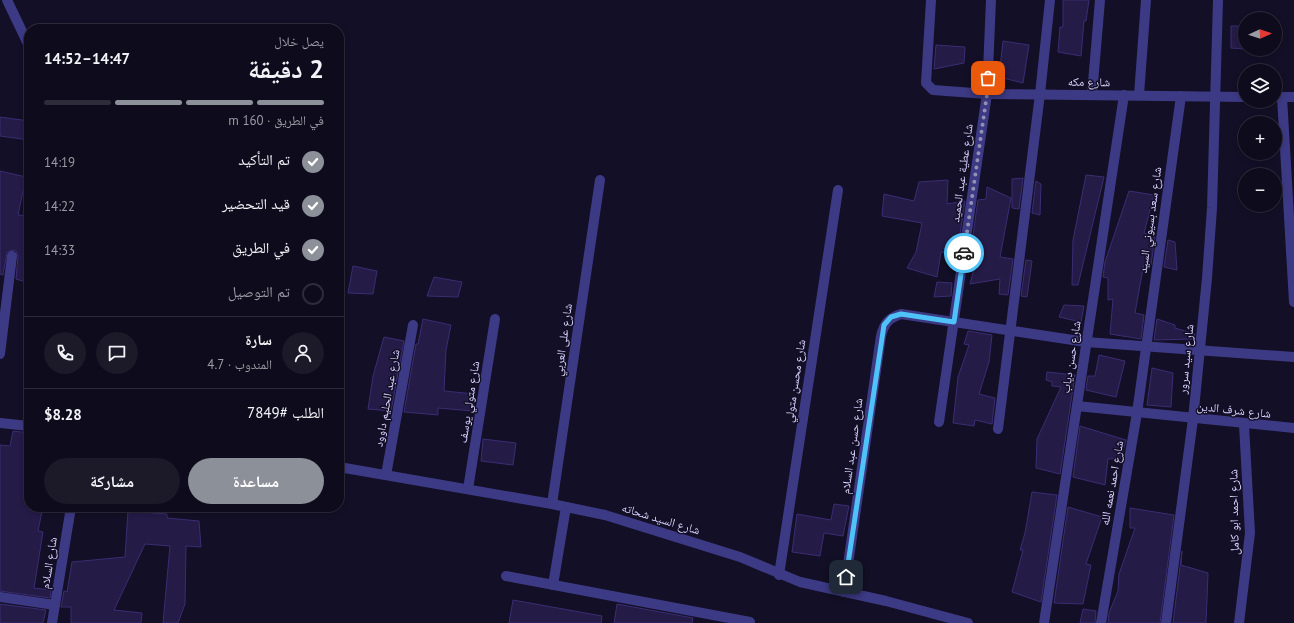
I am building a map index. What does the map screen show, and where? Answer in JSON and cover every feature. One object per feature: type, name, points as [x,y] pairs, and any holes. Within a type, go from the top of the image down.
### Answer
[{"type":"street","points":[[7,0],[24,36]]},
{"type":"street","name":"شارع مكه","points":[[931,0],[926,83],[933,90],[987,94],[1238,97]]},
{"type":"street","name":"شارع عطية عبد الحميد","points":[[938,422],[987,94],[991,0]]},
{"type":"street","points":[[998,429],[1040,94],[1050,0]]},
{"type":"street","points":[[1092,95],[1100,0]]},
{"type":"street","points":[[1140,95],[1146,0]]},
{"type":"street","name":"شارع سيد سرور","points":[[1166,623],[1194,419],[1201,350],[1212,208],[1214,96],[1218,0]]},
{"type":"street","name":"شارع حسن دياب","points":[[1044,623],[1124,95]]},
{"type":"street","name":"شارع سعد بسيوني السيد","points":[[1146,348],[1181,96]]},
{"type":"street","points":[[1282,97],[1294,97]]},
{"type":"street","points":[[1279,108],[1294,302]]},
{"type":"street","name":"شارع على العربي","points":[[552,504],[600,180]]},
{"type":"street","name":"شارع محسن متولي","points":[[779,575],[838,190]]},
{"type":"street","points":[[0,354],[12,256]]},
{"type":"street","name":"شارع حسن عبد السلام","points":[[844,592],[881,336],[884,325],[891,317],[901,314],[954,322]]},
{"type":"street","name":"شارع متولي يوسف","points":[[468,489],[495,319]]},
{"type":"street","points":[[954,322],[1086,342],[1146,348],[1201,350],[1294,357]]},
{"type":"street","name":"شارع عبد الحليم داوود","points":[[386,475],[413,325]]},
{"type":"street","name":"شارع احمد نعمه الله","points":[[1101,623],[1137,413],[1146,348]]},
{"type":"street","name":"شارع شرف الدين","points":[[1077,406],[1294,428]]},
{"type":"street","points":[[0,423],[24,425]]},
{"type":"street","name":"شارع احمد ابو كامل","points":[[1239,623],[1250,533],[1244,424]]},
{"type":"street","name":"شارع السيد شحاته","points":[[344,468],[566,506],[605,515],[733,555],[779,575],[800,582],[886,601],[968,623]]},
{"type":"street","points":[[553,585],[566,506]]},
{"type":"street","name":"شارع السلام","points":[[52,623],[70,512]]},
{"type":"street","points":[[506,576],[750,622]]},
{"type":"street","points":[[0,597],[55,605]]},
{"type":"building","points":[[1063,0],[1089,0],[1086,21],[1084,21],[1081,56],[1058,52],[1060,27],[1063,27]]},
{"type":"building","points":[[1231,26],[1238,26],[1238,48],[1231,48]]},
{"type":"building","points":[[1003,41],[1029,45],[1023,83],[999,77]]},
{"type":"building","points":[[936,45],[965,47],[964,63],[934,69]]},
{"type":"building","points":[[0,117],[24,120],[24,139],[0,136]]},
{"type":"building","points":[[0,171],[24,177],[24,186],[18,215],[24,216],[24,281],[16,279],[18,256],[16,251],[13,250],[7,252],[3,275],[0,274]]},
{"type":"building","points":[[1086,175],[1104,177],[1078,285],[1072,285],[1073,240]]},
{"type":"building","points":[[1023,178],[1019,209],[1012,208],[1012,179]]},
{"type":"building","points":[[948,180],[947,204],[965,201],[957,254],[941,252],[937,277],[907,268],[916,252],[922,223],[882,216],[884,194],[914,201],[919,182]]},
{"type":"building","points":[[1036,181],[1041,184],[1040,215],[1032,213]]},
{"type":"building","points":[[987,187],[1011,198],[1000,257],[1013,259],[1008,295],[999,294],[1000,279],[970,284],[977,258],[970,256],[978,200],[986,199]]},
{"type":"building","points":[[1129,191],[1154,195],[1144,233],[1155,236],[1151,265],[1144,263],[1135,313],[1144,315],[1141,339],[1110,334],[1113,299],[1108,300],[1108,278],[1103,277],[1105,262]]},
{"type":"building","points":[[1168,240],[1175,242],[1177,270],[1164,267]]},
{"type":"building","points":[[1026,260],[1032,261],[1027,297],[1021,296]]},
{"type":"building","points":[[353,266],[377,271],[373,294],[348,293]]},
{"type":"building","points":[[434,277],[462,282],[458,297],[427,296]]},
{"type":"building","points":[[937,282],[952,283],[951,296],[934,297]]},
{"type":"building","points":[[1064,305],[1084,306],[1081,322],[1059,317]]},
{"type":"building","points":[[423,319],[451,325],[446,350],[444,391],[475,394],[473,411],[438,408],[438,415],[404,412],[416,344],[418,344]]},
{"type":"building","points":[[1157,319],[1175,325],[1175,328],[1195,334],[1194,339],[1154,340]]},
{"type":"building","points":[[968,331],[992,335],[989,362],[979,394],[995,398],[992,424],[975,420],[974,426],[953,423],[958,377],[969,345],[964,344]]},
{"type":"building","points":[[384,337],[404,341],[391,411],[368,409],[373,376]]},
{"type":"building","points":[[1099,355],[1125,361],[1116,397],[1086,390],[1088,376],[1095,376]]},
{"type":"building","points":[[1152,368],[1173,373],[1171,407],[1147,405]]},
{"type":"building","points":[[1047,372],[1075,375],[1060,474],[1036,468],[1037,439],[1061,387],[1052,386],[1052,382],[1046,380]]},
{"type":"building","points":[[1080,426],[1126,440],[1121,458],[1108,459],[1105,485],[1073,477]]},
{"type":"building","points":[[13,431],[24,432],[24,512],[42,512],[38,531],[43,532],[34,588],[51,590],[50,598],[0,591],[0,445],[10,446]]},
{"type":"building","points":[[483,439],[516,443],[513,465],[481,461]]},
{"type":"building","points":[[1032,492],[1057,495],[1041,602],[1012,592],[1023,550],[1020,550],[1025,533]]},
{"type":"building","points":[[834,504],[849,506],[843,536],[824,533],[820,556],[792,552],[797,514],[831,520]]},
{"type":"building","points":[[1068,507],[1102,517],[1086,564],[1091,565],[1083,604],[1054,603]]},
{"type":"building","points":[[1130,508],[1174,515],[1160,623],[1108,623],[1109,613],[1118,591],[1119,574],[1135,528],[1130,528]]},
{"type":"building","points":[[128,512],[167,514],[167,518],[199,521],[201,547],[186,546],[185,604],[178,623],[163,623],[170,546],[145,544],[114,610],[142,613],[141,623],[71,623],[71,607],[61,607],[64,591],[67,592],[72,562],[125,557]]},
{"type":"building","points":[[1182,551],[1181,565],[1208,573],[1206,623],[1173,623]]},
{"type":"building","points":[[513,600],[602,616],[601,623],[509,623]]},
{"type":"building","points":[[0,604],[46,610],[43,623],[0,623]]},
{"type":"building","points":[[617,604],[693,618],[692,623],[614,623]]},
{"type":"building","points":[[1083,609],[1096,611],[1095,623],[1080,623]]},
{"type":"way so far","points":[[964,253],[988,78]]},
{"type":"route","points":[[846,577],[881,336],[884,325],[891,317],[901,314],[954,322],[964,253]]}]
